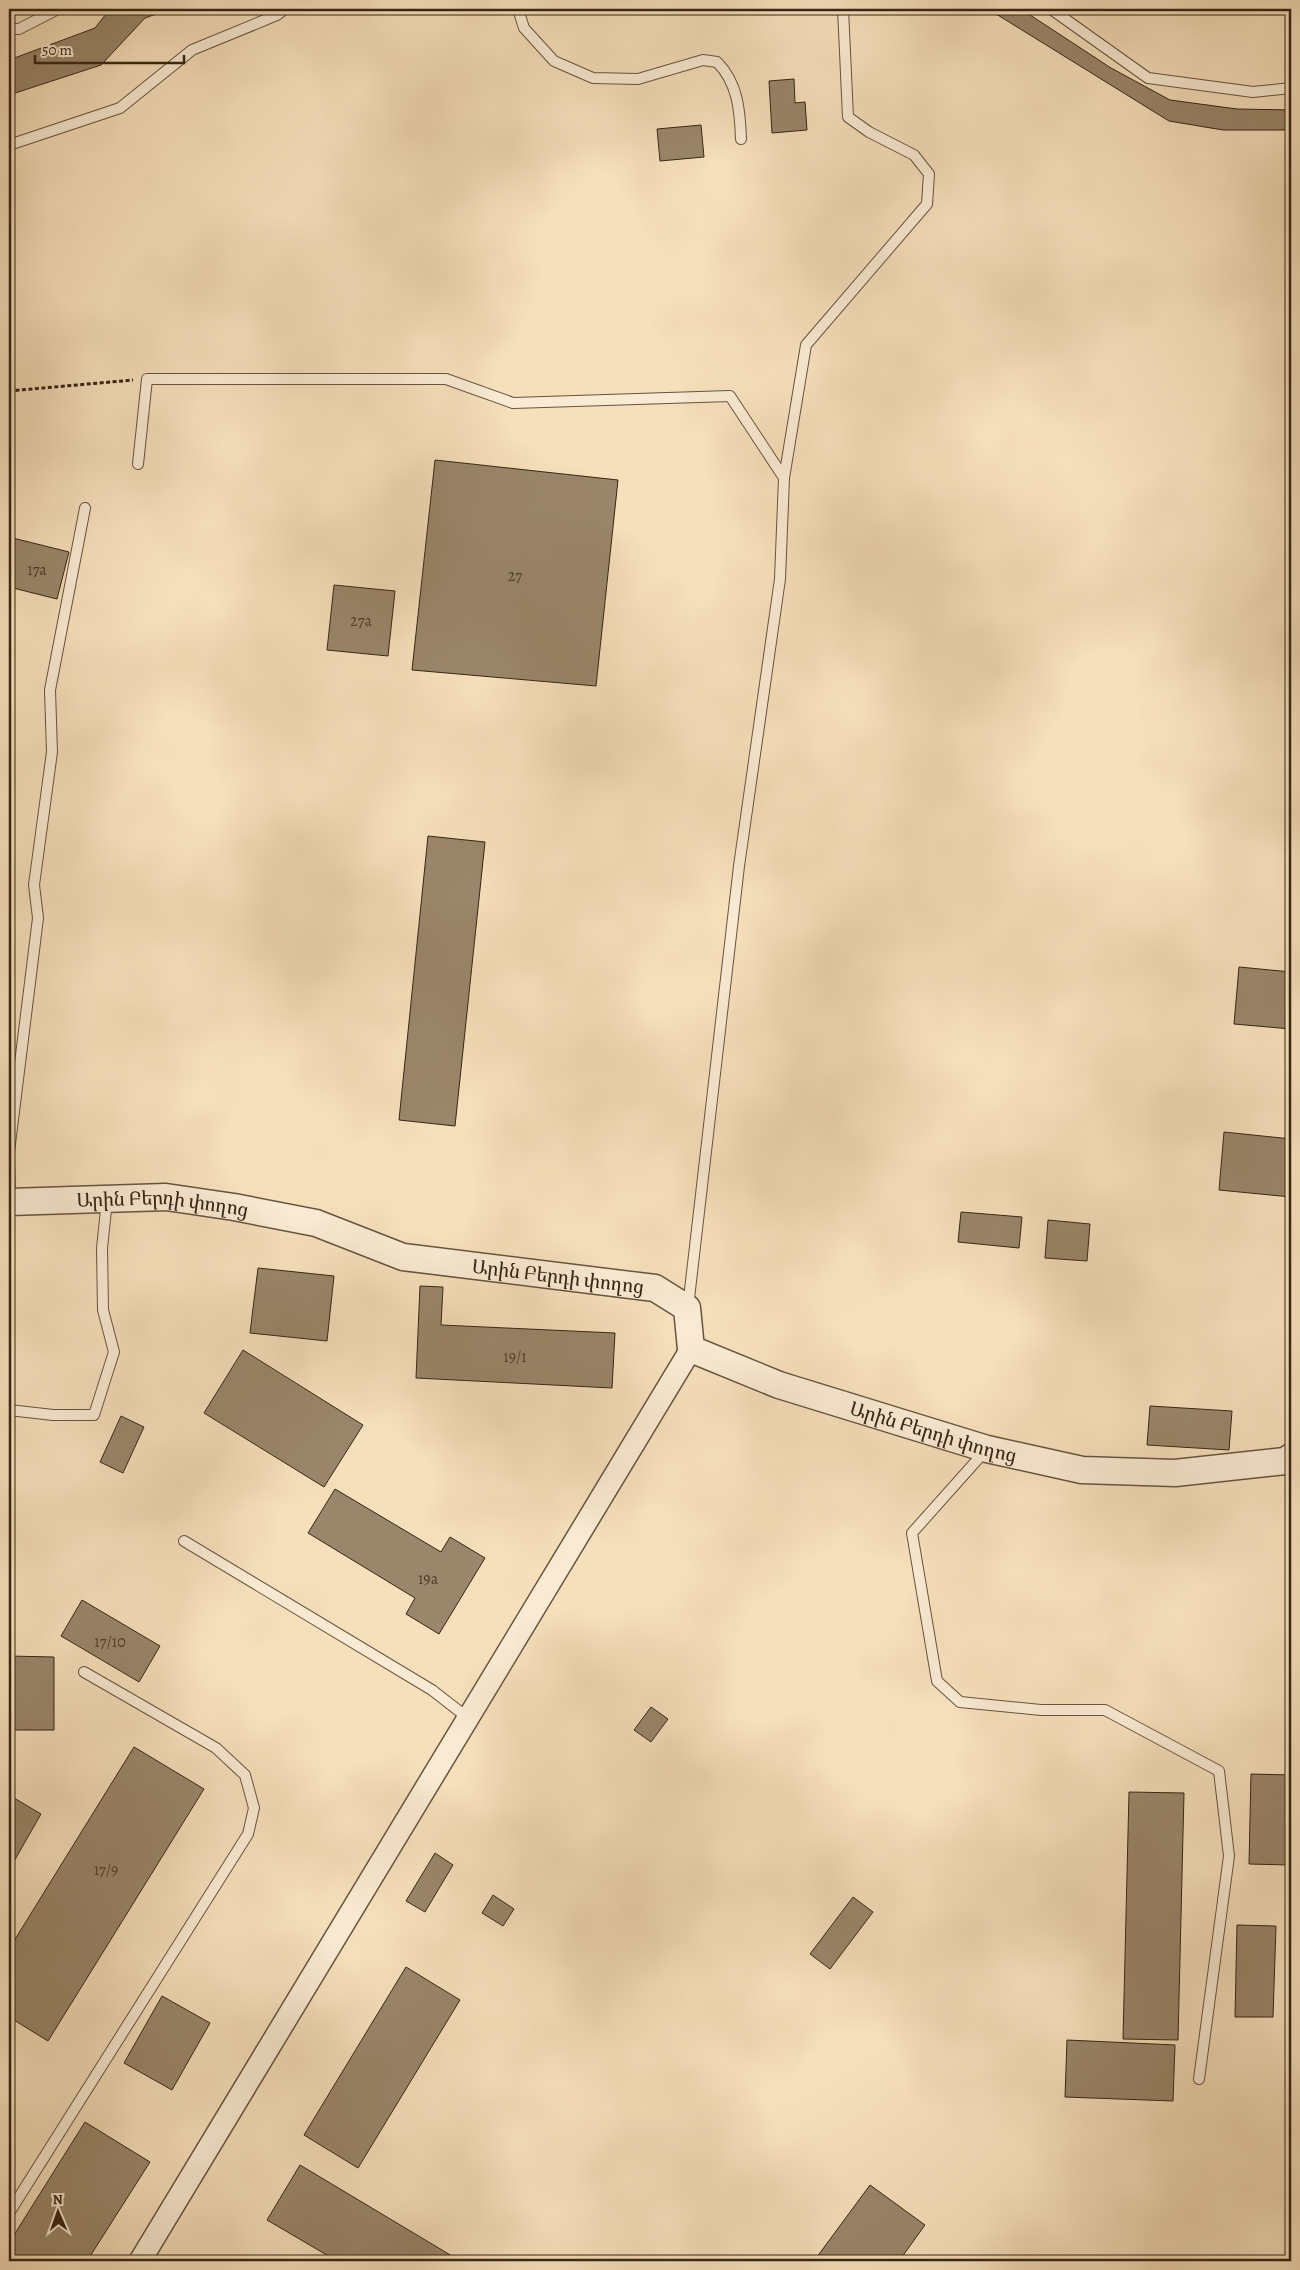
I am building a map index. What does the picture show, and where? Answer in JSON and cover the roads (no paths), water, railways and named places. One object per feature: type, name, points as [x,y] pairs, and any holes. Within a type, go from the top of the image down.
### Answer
[{"type":"street","name":"Արին Բերդի փողոց","points":[[9,1202],[166,1197],[234,1207],[316,1223],[403,1257],[656,1288],[687,1308]]},
{"type":"street","points":[[140,2261],[691,1350],[687,1308]]},
{"type":"street","name":"Արին Բերդի փողոց","points":[[691,1350],[779,1385],[987,1450],[1082,1470],[1166,1472],[1285,1461],[1291,1457]]},
{"type":"lane","points":[[9,29],[19,29],[58,9]]},
{"type":"lane","points":[[9,145],[120,108],[192,50],[277,15],[285,9]]},
{"type":"lane","points":[[518,9],[524,28],[554,61],[593,78],[638,79],[703,60],[717,62],[725,70],[736,93],[742,139]]},
{"type":"lane","points":[[687,1308],[739,866],[780,580],[784,478],[806,345],[927,204],[929,174],[914,155],[869,132],[848,117],[843,9]]},
{"type":"lane","points":[[1051,9],[1148,78],[1253,92],[1291,88]]},
{"type":"lane","points":[[138,464],[147,379],[446,380],[513,403],[730,396],[784,478]]},
{"type":"lane","points":[[9,1152],[38,918],[34,885],[52,752],[50,690],[85,508]]},
{"type":"lane","points":[[9,1158],[9,1202]]},
{"type":"lane","points":[[9,1410],[53,1415],[94,1415],[114,1352],[103,1310],[102,1248],[107,1199]]},
{"type":"lane","points":[[987,1450],[912,1533],[938,1681],[960,1702],[1041,1710],[1104,1710],[1219,1771],[1229,1856],[1199,2079]]},
{"type":"lane","points":[[184,1541],[432,1690],[468,1718]]},
{"type":"lane","points":[[9,2214],[248,1834],[254,1808],[245,1776],[216,1748],[84,1672]]}]
